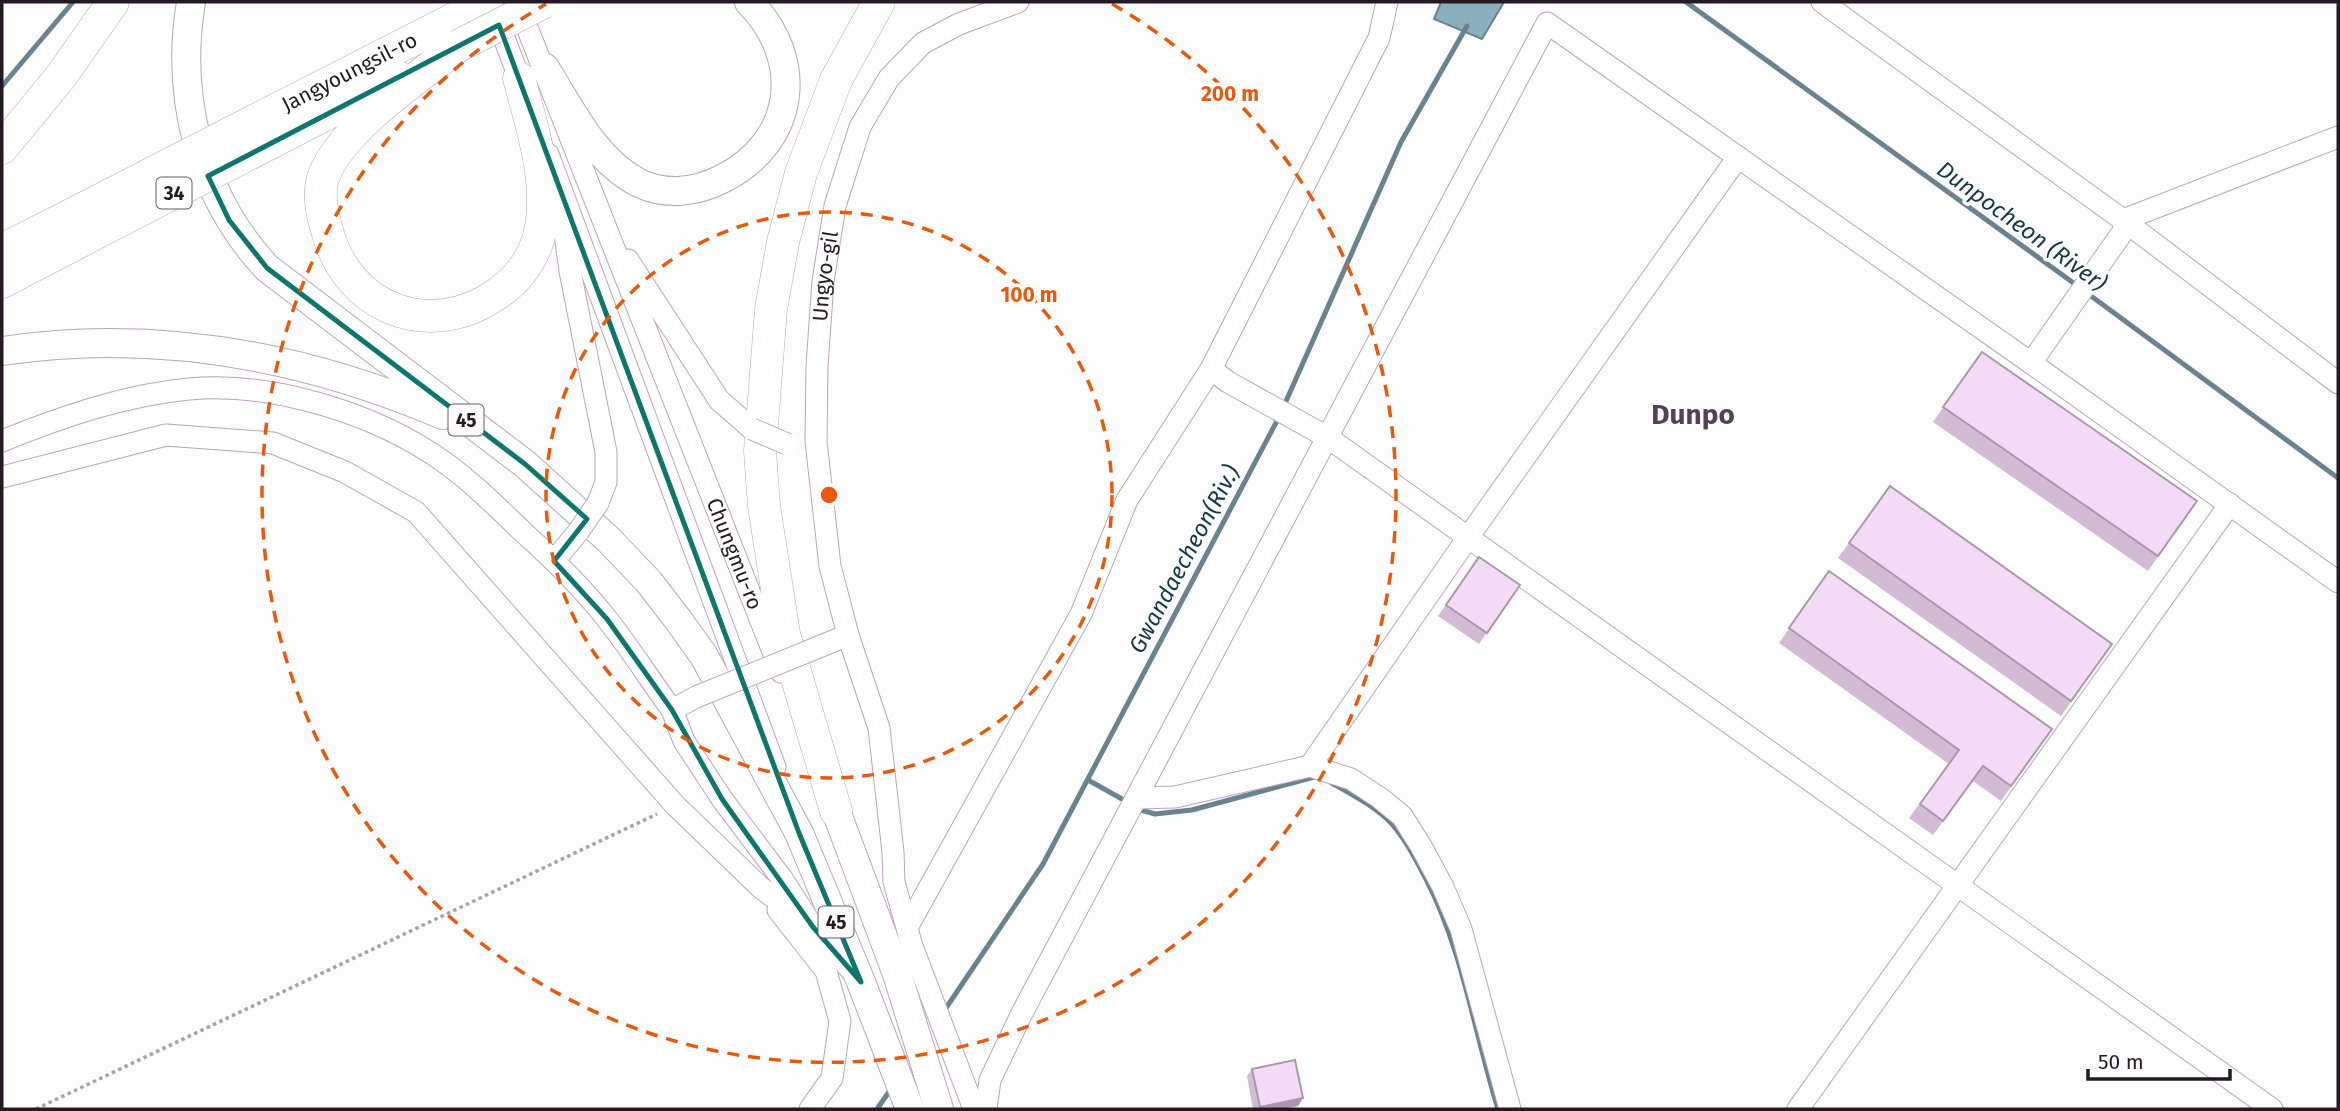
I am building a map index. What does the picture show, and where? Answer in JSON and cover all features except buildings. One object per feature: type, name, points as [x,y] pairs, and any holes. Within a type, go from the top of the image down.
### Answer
[{"type":"highway","points":[[2,148],[62,75],[113,2]]},
{"type":"highway","name":"34","points":[[450,35],[489,2]]},
{"type":"highway","name":"34","points":[[450,35],[544,2]]},
{"type":"highway","name":"45","points":[[836,810],[784,634],[764,506],[760,451],[771,309],[783,242],[801,173],[836,80],[879,2]]},
{"type":"highway","points":[[450,35],[342,144],[323,180],[320,195],[334,252],[352,282],[384,305],[402,313],[422,316],[446,316],[467,310],[503,290],[531,257],[538,239],[542,192],[534,138],[532,73]]},
{"type":"highway","name":"Jangyoungsil-ro","points":[[71,231],[450,35]]},
{"type":"highway","name":"34","points":[[2,250],[71,231]]},
{"type":"highway","name":"34","points":[[2,282],[71,231]]},
{"type":"main road","name":"45","points":[[191,2],[186,59],[197,142],[215,194],[247,246],[267,268],[525,464],[608,538],[649,582],[704,656],[799,833]]},
{"type":"main road","points":[[532,73],[593,144],[626,174],[640,183],[658,189],[694,190],[712,184],[748,163],[762,149],[781,117],[786,86],[782,55],[767,25],[749,2]]},
{"type":"main road","points":[[2,351],[67,344],[159,344],[271,358],[357,382],[446,416],[525,464]]},
{"type":"main road","name":"Chungmu-ro","points":[[836,810],[897,974],[939,1109]]},
{"type":"main road","name":"Chungmu-ro","points":[[799,833],[910,1109]]},
{"type":"street","name":"Chungmu-ro","points":[[489,2],[532,73],[603,221],[836,810]]},
{"type":"street","name":"Chungmu-ro","points":[[517,2],[557,179],[799,833]]},
{"type":"street","name":"Ungyo-gil","points":[[978,1106],[910,936],[894,882],[893,852],[878,728],[848,635],[830,566],[817,441],[817,366],[822,281],[835,206],[860,127],[889,78],[923,43],[959,24],[1018,2]]},
{"type":"street","points":[[910,936],[1081,614],[1127,500],[1211,369],[1379,38],[1387,2]]},
{"type":"street","points":[[1822,2],[2338,383]]},
{"type":"street","points":[[978,1106],[1017,1024],[1137,798],[1323,434],[1547,23],[1738,157],[2036,355],[2230,505],[2338,582]]},
{"type":"street","points":[[2036,355],[2124,225],[2338,137]]},
{"type":"street","points":[[1310,766],[1469,536],[1738,157]]},
{"type":"street","points":[[554,561],[598,503],[606,482],[606,452],[570,271],[557,179]]},
{"type":"street","points":[[603,221],[719,400],[752,429],[787,444],[817,441]]},
{"type":"street","points":[[1211,369],[1228,382],[1323,434],[2272,1109]]},
{"type":"street","points":[[2,442],[58,418],[127,400],[190,389],[249,389],[310,401],[376,423],[444,462],[554,561],[607,619],[672,710],[684,741],[722,799],[783,880],[813,927],[861,982]]},
{"type":"street","points":[[2,477],[166,435],[273,443],[345,472],[416,512],[675,805],[760,887],[813,927]]},
{"type":"street","points":[[1798,1109],[2230,505]]},
{"type":"street","points":[[672,710],[696,697],[848,635]]},
{"type":"street","points":[[1137,798],[1175,797],[1310,766],[1351,779],[1402,816],[1444,887],[1461,929],[1510,1109]]},
{"type":"street","points":[[760,887],[826,971],[840,1021],[832,1078],[810,1109]]},
{"type":"path","points":[[36,1109],[675,805]]},
{"type":"highlighted area","points":[[499,25],[799,833],[861,982],[813,927],[722,799],[672,710],[607,619],[554,561],[587,519],[525,464],[267,268],[229,220],[208,176]]},
{"type":"water","points":[[1441,2],[1504,2],[1482,39],[1434,19]]},
{"type":"waterway","points":[[2,86],[73,2]]},
{"type":"waterway","name":"Dunpocheon (River)","points":[[1686,2],[2079,287]]},
{"type":"waterway","name":"Gwandaecheon(Riv.)","points":[[1283,408],[1401,142],[1467,26]]},
{"type":"waterway","name":"Dunpocheon (River)","points":[[2087,293],[2338,478]]},
{"type":"waterway","name":"Gwandaecheon(Riv.)","points":[[944,1011],[1043,864],[1279,417]]},
{"type":"waterway","points":[[1141,810],[1155,814],[1192,810],[1318,776]]},
{"type":"waterway","points":[[1088,780],[1122,799]]},
{"type":"waterway","points":[[1330,782],[1370,806],[1392,824],[1426,879],[1439,906],[1459,963],[1498,1109]]},
{"type":"waterway","name":"Gwandaecheon(Riv.)","points":[[877,1109],[891,1089]]},
{"type":"district","name":"Dunpo","points":[[1693,414]]}]
